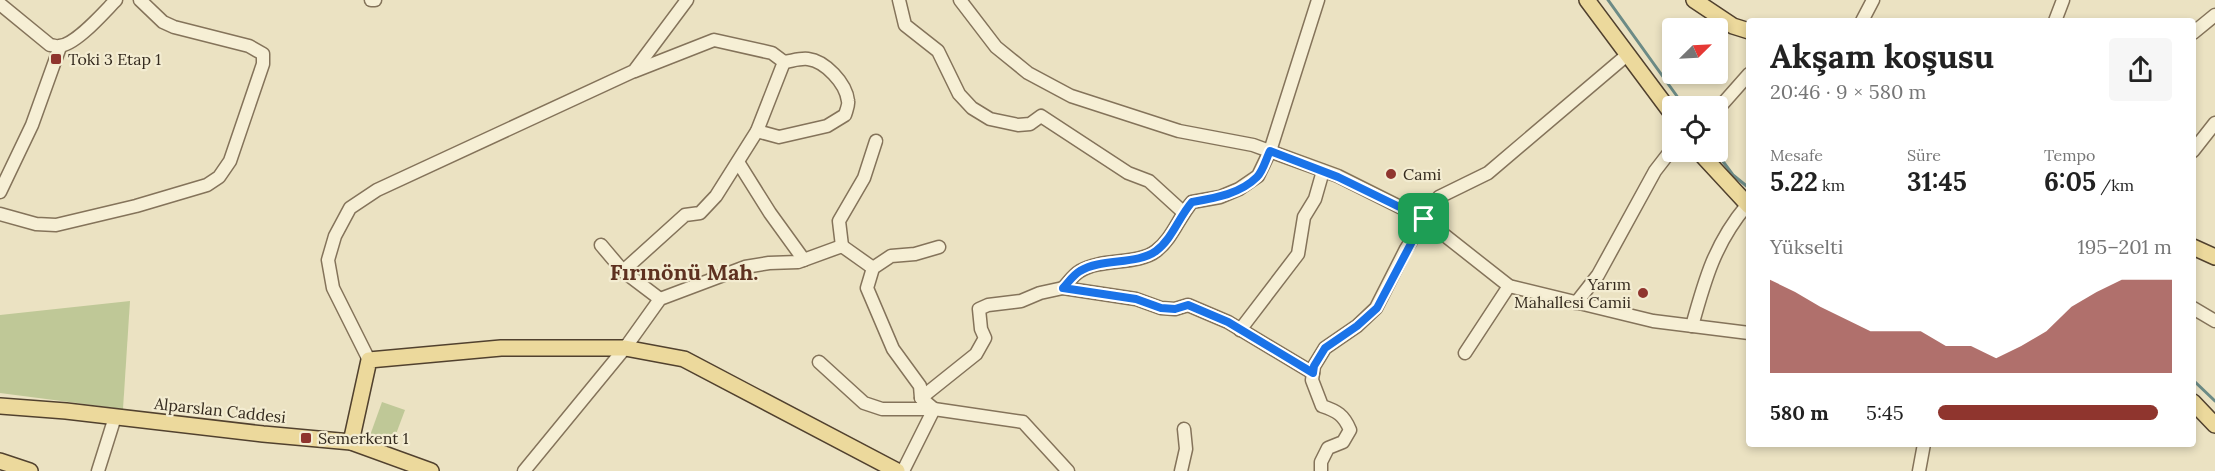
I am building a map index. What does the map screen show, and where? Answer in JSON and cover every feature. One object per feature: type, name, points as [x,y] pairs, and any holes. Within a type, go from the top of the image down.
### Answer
[{"type":"main road","points":[[1587,0],[1662,101]]},
{"type":"main road","points":[[1694,0],[1733,26],[1746,30]]},
{"type":"main road","points":[[1708,162],[1746,203]]},
{"type":"main road","points":[[2196,248],[2215,257]]},
{"type":"main road","points":[[351,442],[369,360],[501,348],[625,348],[684,359],[897,471]]},
{"type":"main road","points":[[2196,405],[2215,425]]},
{"type":"main road","name":"Alparslan Caddesi","points":[[0,406],[263,435],[351,442],[431,471]]},
{"type":"main road","points":[[0,461],[30,471]]},
{"type":"street","points":[[0,4],[50,45],[60,46],[70,43],[116,0]]},
{"type":"street","points":[[0,214],[36,224],[56,225],[136,206],[207,185],[219,177],[230,161],[263,64],[263,54],[249,46],[174,27],[163,22],[140,0]]},
{"type":"street","points":[[634,71],[687,0]]},
{"type":"street","points":[[899,0],[905,25],[938,51],[959,94],[972,108],[990,119],[1018,125],[1029,124],[1041,116],[1128,173],[1149,181],[1183,212]]},
{"type":"street","points":[[960,0],[996,47],[1028,73],[1071,96],[1179,131],[1253,145],[1323,171],[1424,219],[1509,286],[1653,321],[1746,333]]},
{"type":"street","points":[[1063,288],[1080,271],[1105,262],[1135,258],[1155,252],[1166,242],[1183,212],[1192,202],[1220,197],[1258,176],[1270,151],[1318,0]]},
{"type":"street","points":[[1864,18],[1873,0]]},
{"type":"street","points":[[2056,18],[2063,0]]},
{"type":"street","points":[[2196,31],[2215,15]]},
{"type":"street","points":[[369,360],[333,288],[328,260],[335,236],[350,208],[377,190],[634,71],[714,40],[771,53],[784,62],[806,59],[818,62],[829,69],[841,86],[848,102],[845,115],[827,126],[779,137],[757,131]]},
{"type":"street","points":[[0,192],[32,125],[60,46]]},
{"type":"street","points":[[1321,471],[1321,462],[1328,448],[1343,442],[1350,430],[1345,418],[1337,411],[1322,406],[1312,380],[1314,366],[1325,348],[1357,326],[1377,308],[1424,219],[1439,197],[1488,173],[1627,55]]},
{"type":"street","points":[[623,271],[685,215],[700,213],[716,196],[757,131],[784,62]]},
{"type":"street","points":[[1728,98],[1746,77]]},
{"type":"street","points":[[2196,147],[2215,123]]},
{"type":"street","points":[[873,268],[842,246],[839,220],[864,178],[876,141]]},
{"type":"street","points":[[738,162],[770,213],[804,260]]},
{"type":"street","points":[[1576,303],[1598,275],[1655,171],[1662,162]]},
{"type":"street","points":[[1240,330],[1298,254],[1304,217],[1315,199],[1323,171]]},
{"type":"street","points":[[1692,326],[1710,263],[1724,236],[1746,208]]},
{"type":"street","points":[[602,245],[623,271],[660,299]]},
{"type":"street","points":[[524,471],[625,348],[660,299],[745,267],[798,262],[842,246]]},
{"type":"street","points":[[934,409],[921,398],[920,386],[893,349],[867,288],[873,268],[891,256],[915,254],[939,247]]},
{"type":"street","points":[[1465,353],[1509,286]]},
{"type":"street","points":[[921,398],[976,354],[985,338],[981,329],[979,309],[988,305],[1021,301],[1040,293],[1063,288],[1136,299],[1161,308],[1175,309],[1188,305],[1228,322],[1313,373]]},
{"type":"street","points":[[2196,310],[2215,321]]},
{"type":"street","points":[[819,362],[864,403],[882,409],[934,409],[1023,422],[1068,471]]},
{"type":"street","points":[[903,471],[934,409]]},
{"type":"street","points":[[98,471],[115,417]]},
{"type":"street","points":[[1181,471],[1186,449],[1184,429]]},
{"type":"street","points":[[1919,471],[1923,447]]},
{"type":"green space","points":[[130,301],[123,409],[0,393],[0,315]]},
{"type":"green space","points":[[382,402],[405,410],[390,450],[368,441]]},
{"type":"waterway","points":[[1608,0],[1677,96]]},
{"type":"waterway","points":[[1723,162],[1733,175],[1746,186]]},
{"type":"waterway","points":[[2196,383],[2215,401]]},
{"type":"place","name":"Toki 3 Etap 1","points":[[56,59]]},
{"type":"place","name":"Cami","points":[[1391,174]]},
{"type":"place","name":"Yarım Mahallesi Camii","points":[[1643,293]]},
{"type":"place","name":"Semerkent 1","points":[[306,438]]},
{"type":"district","name":"Fırınönü Mah.","points":[[684,272]]},
{"type":"route","points":[[1270,151],[1338,177],[1424,219],[1406,249],[1377,308],[1357,326],[1325,348],[1314,366],[1313,373],[1228,322],[1188,305],[1175,309],[1161,308],[1136,299],[1063,288],[1080,271],[1105,262],[1135,258],[1155,252],[1166,242],[1183,212],[1192,202],[1220,197],[1239,189],[1258,176],[1270,151]]}]
